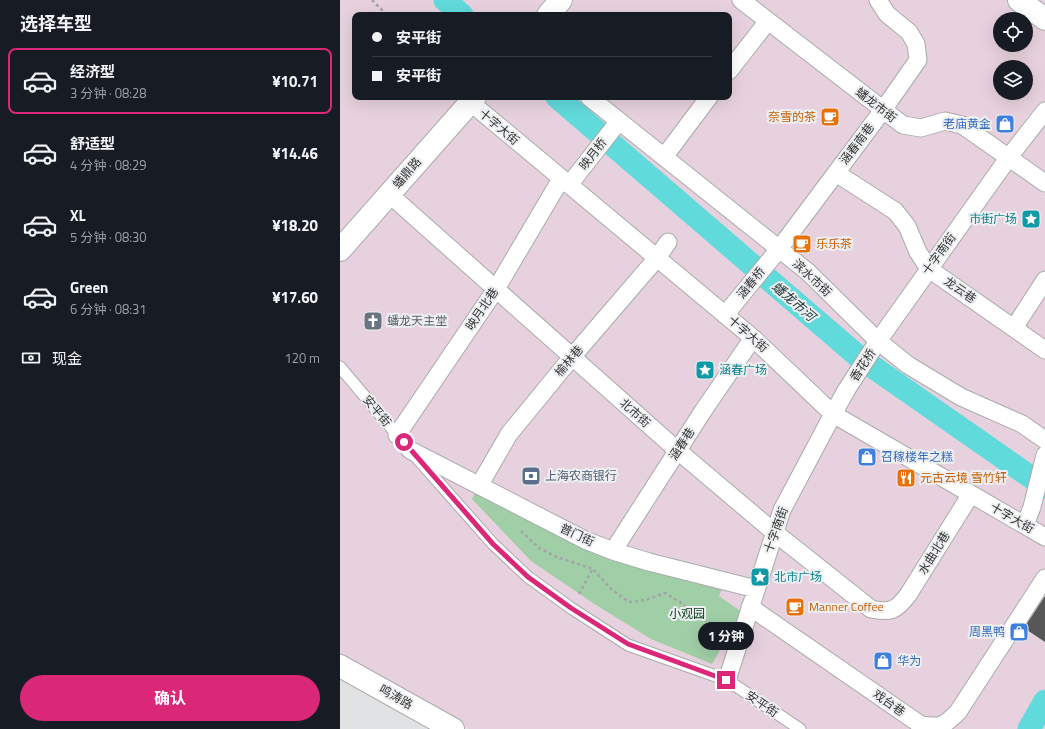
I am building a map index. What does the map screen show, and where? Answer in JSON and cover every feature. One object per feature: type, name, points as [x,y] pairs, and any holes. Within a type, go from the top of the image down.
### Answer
[{"type":"street","points":[[551,12],[561,0]]},
{"type":"street","name":"蟠龙市街","points":[[741,0],[903,125],[920,128],[945,122],[962,125],[1045,182]]},
{"type":"street","name":"涵春南巷","points":[[778,250],[883,110],[918,60],[916,44],[910,32],[887,14],[878,0]]},
{"type":"street","points":[[1019,0],[1045,19]]},
{"type":"street","points":[[732,67],[768,21]]},
{"type":"street","name":"十字大街","points":[[472,100],[565,182],[753,338],[833,414],[1045,537]]},
{"type":"street","name":"蟠鼎路","points":[[340,250],[472,100]]},
{"type":"street","name":"滨水市街","points":[[593,100],[778,250],[808,272],[878,341],[908,365],[961,397],[1022,424],[1045,440]]},
{"type":"street","points":[[664,157],[707,100]]},
{"type":"street","name":"十字南街","points":[[878,341],[1009,157],[1045,111]]},
{"type":"street","name":"映月桥","points":[[565,182],[619,122]]},
{"type":"street","name":"龙云巷","points":[[836,173],[895,211],[907,226],[918,252],[929,269],[1045,350]]},
{"type":"street","name":"映月北巷","points":[[397,435],[496,289],[565,182]]},
{"type":"street","name":"北市街","points":[[390,194],[677,450],[774,532],[871,609],[883,612],[893,610]]},
{"type":"street","name":"榆林巷","points":[[479,486],[509,434],[572,357],[657,258],[668,242]]},
{"type":"street","name":"涵春桥","points":[[725,315],[778,250]]},
{"type":"street","points":[[1014,328],[1045,280]]},
{"type":"street","name":"涵春巷","points":[[609,550],[753,338]]},
{"type":"street","name":"香花桥","points":[[847,389],[878,341]]},
{"type":"street","name":"十字南街","points":[[726,680],[782,510],[847,389]]},
{"type":"street","name":"普门街","points":[[410,450],[585,540],[609,550],[649,562],[756,589]]},
{"type":"street","points":[[1025,525],[1032,507],[1045,454]]},
{"type":"street","name":"水曲北巷","points":[[893,610],[908,596],[971,494]]},
{"type":"street","name":"戏台巷","points":[[750,607],[921,725],[935,727],[949,722],[958,712],[1045,578]]},
{"type":"street","name":"鸣涛路","points":[[340,666],[453,729]]},
{"type":"lane","name":"安平街","points":[[340,367],[397,435],[493,544],[528,577],[571,608],[628,644],[726,680],[800,729]]},
{"type":"path","points":[[372,0],[384,12]]},
{"type":"path","points":[[502,498],[517,527],[539,548],[557,557],[593,569],[611,589],[629,602],[646,600],[665,593],[704,620],[741,635]]},
{"type":"path","points":[[571,608],[593,569],[609,550]]},
{"type":"shaded area","points":[[340,0],[1045,0],[1045,729],[469,729],[340,657]]},
{"type":"green space","name":"小观园","points":[[477,489],[723,586],[719,596],[742,612],[712,664],[651,639],[596,605],[531,561],[472,499]]},
{"type":"building","points":[[1045,596],[1045,642],[1024,628]]},
{"type":"waterway","name":"蟠龙市河","points":[[445,0],[459,12]]},
{"type":"waterway","name":"蟠龙市河","points":[[560,100],[860,358],[1045,487]]},
{"type":"waterway","points":[[1029,729],[1045,701]]},
{"type":"place","name":"奈雪的茶","points":[[830,117]]},
{"type":"place","name":"老庙黄金","points":[[1005,124]]},
{"type":"place","name":"市街广场","points":[[1031,219]]},
{"type":"place","name":"乐乐茶","points":[[802,244]]},
{"type":"place","name":"蟠龙天主堂","points":[[373,321]]},
{"type":"place","name":"涵春广场","points":[[705,370]]},
{"type":"place","name":"召稼楼年之糕","points":[[867,457]]},
{"type":"place","name":"上海农商银行","points":[[531,476]]},
{"type":"place","name":"元古云境 雪竹轩","points":[[906,478]]},
{"type":"place","name":"北市广场","points":[[760,577]]},
{"type":"place","name":"Manner Coffee","points":[[795,607]]},
{"type":"place","name":"周黑鸭","points":[[1019,632]]},
{"type":"place","name":"华为","points":[[883,661]]},
{"type":"route","points":[[404,442],[493,544],[528,577],[571,608],[628,644],[726,680]]}]
